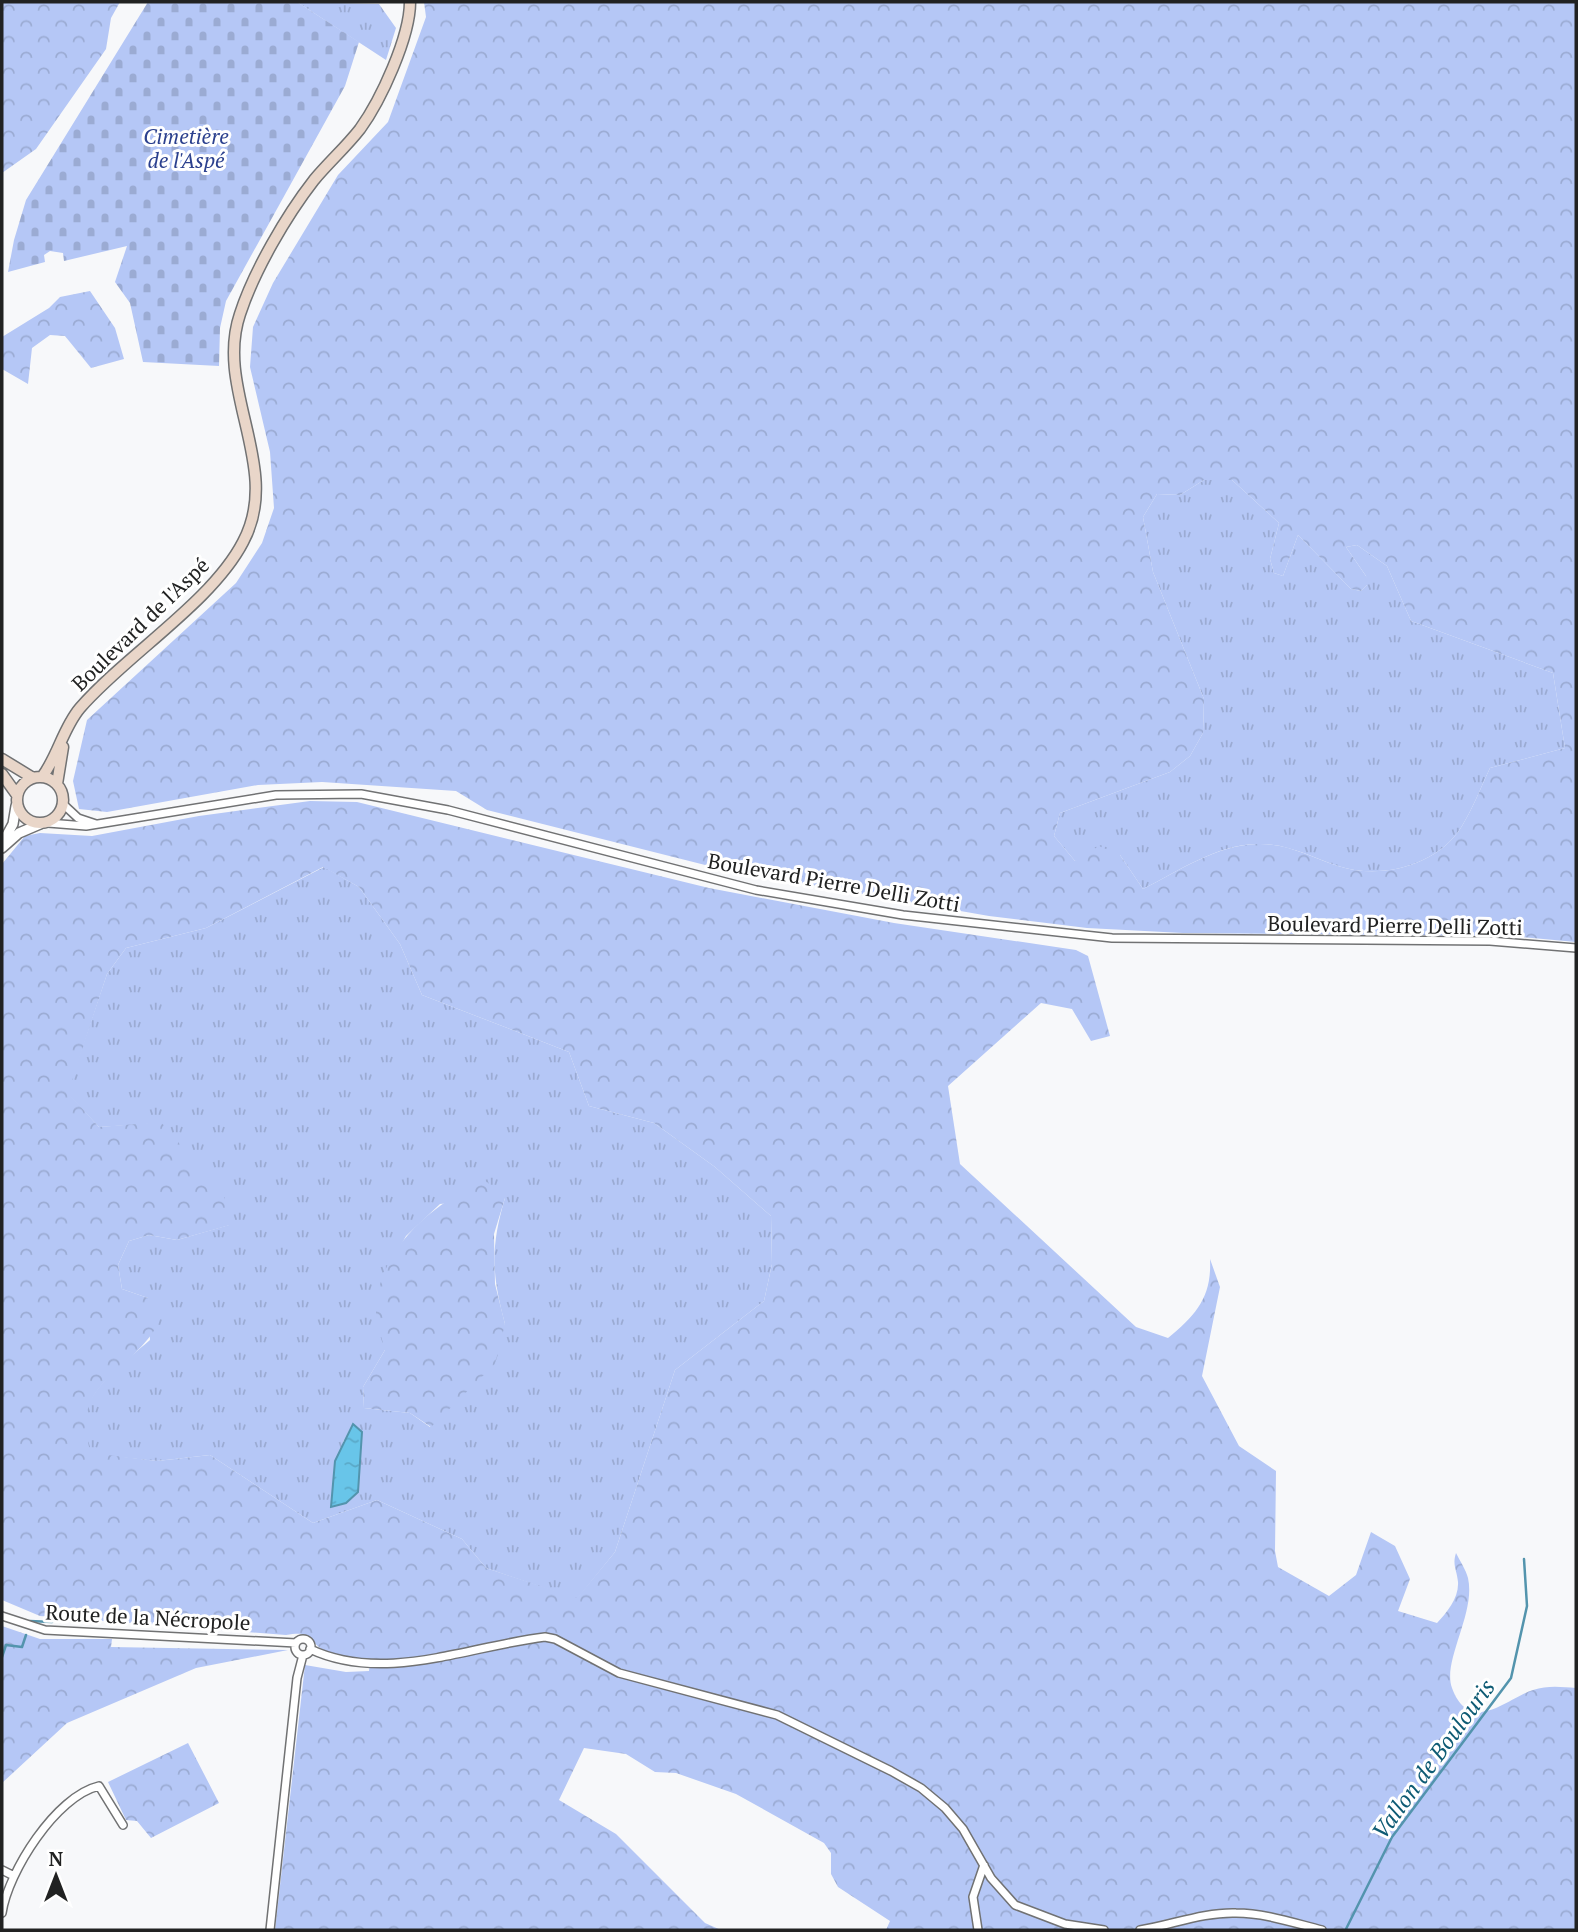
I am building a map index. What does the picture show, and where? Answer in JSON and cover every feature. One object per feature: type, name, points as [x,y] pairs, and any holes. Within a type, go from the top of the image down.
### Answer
[{"type":"main road","name":"Boulevard de l'Aspé","points":[[38,777],[79,709],[213,582],[243,543],[255,505],[256,475],[235,378],[233,350],[240,316],[266,259],[299,201],[371,113],[402,41],[410,2]]},
{"type":"main road","name":"Boulevard de l'Aspé","points":[[57,784],[61,773],[63,739]]},
{"type":"main road","points":[[2,759],[57,784],[62,793],[63,804],[58,816],[44,823],[25,819],[2,774]]},
{"type":"main road","points":[[17,800],[23,784],[38,777]]},
{"type":"street","name":"Boulevard Pierre Delli Zotti","points":[[44,823],[73,827],[276,795],[360,794],[448,810],[649,865],[756,890],[903,915],[1112,937],[1490,941],[1576,948]]},
{"type":"street","points":[[2,846],[13,824],[17,800]]},
{"type":"street","points":[[63,804],[78,818],[97,824]]},
{"type":"street","points":[[2,846],[19,833],[44,823]]},
{"type":"street","name":"Route de la Nécropole","points":[[2,1616],[45,1630],[296,1643]]},
{"type":"street","points":[[303,1655],[295,1648],[296,1643],[306,1639],[310,1649],[348,1662],[372,1664],[534,1639],[555,1639],[619,1673],[777,1715],[921,1788],[945,1808],[963,1829],[1006,1897],[1027,1911],[1065,1924],[1104,1930]]},
{"type":"street","points":[[270,1930],[297,1678],[303,1655],[310,1649]]},
{"type":"street","points":[[2,1913],[14,1876],[37,1836],[73,1799],[89,1788],[99,1786],[123,1825]]},
{"type":"street","points":[[978,1930],[973,1897],[984,1865]]},
{"type":"street","points":[[2,1870],[14,1876]]},
{"type":"street","points":[[1140,1930],[1207,1915],[1237,1912],[1265,1915],[1322,1930]]},
{"type":"green space","points":[[2,2],[120,2],[111,18],[106,49],[36,149],[2,173]]},
{"type":"green space","name":"Cimetière de l'Aspé","points":[[148,2],[297,2],[359,42],[345,86],[226,301],[220,328],[219,366],[143,362],[130,303],[115,282],[127,246],[64,261],[63,253],[50,251],[44,255],[45,262],[8,272],[26,200]]},
{"type":"green space","points":[[297,2],[379,4],[396,28],[386,60]]},
{"type":"green space","points":[[424,2],[1576,2],[1576,942],[1511,936],[1183,933],[1087,928],[989,916],[721,869],[487,810],[456,791],[322,782],[258,785],[107,812],[79,809],[73,781],[87,720],[236,583],[262,543],[274,508],[270,452],[250,367],[253,327],[273,283],[338,175],[388,122],[426,17]],"holes":[[[1204,480],[1232,480],[1279,523],[1270,559],[1274,573],[1283,576],[1298,535],[1351,589],[1361,591],[1367,585],[1368,579],[1346,547],[1357,545],[1387,566],[1411,621],[1553,673],[1565,748],[1490,768],[1466,819],[1452,840],[1423,860],[1407,866],[1389,870],[1354,870],[1289,848],[1268,844],[1242,845],[1212,854],[1143,889],[1120,855],[1099,846],[1075,861],[1054,836],[1060,813],[1170,772],[1190,756],[1203,733],[1204,699],[1153,572],[1143,517],[1157,494],[1180,495]]]},
{"type":"green space","points":[[90,291],[115,328],[124,359],[91,368],[65,336],[50,335],[32,348],[28,384],[2,369],[2,337],[49,308],[60,297]]},
{"type":"green space","points":[[1204,480],[1232,480],[1279,523],[1270,559],[1274,573],[1283,576],[1298,535],[1351,589],[1361,591],[1367,585],[1366,576],[1346,547],[1357,545],[1387,566],[1411,621],[1553,673],[1565,748],[1490,768],[1466,819],[1452,840],[1423,860],[1407,866],[1389,870],[1354,870],[1289,848],[1268,844],[1241,845],[1212,854],[1143,889],[1120,855],[1075,861],[1054,836],[1060,813],[1170,772],[1190,756],[1203,733],[1204,699],[1153,572],[1143,517],[1157,494],[1180,495]]},
{"type":"green space","points":[[310,801],[357,802],[709,888],[894,923],[1076,950],[1088,956],[1110,1036],[1091,1041],[1072,1009],[1041,1003],[948,1086],[960,1164],[1136,1327],[1168,1338],[1178,1330],[1194,1313],[1205,1295],[1210,1259],[1220,1287],[1202,1376],[1239,1446],[1276,1471],[1275,1551],[1278,1567],[1329,1596],[1356,1575],[1371,1532],[1395,1546],[1410,1579],[1398,1611],[1437,1623],[1457,1594],[1454,1561],[1456,1553],[1468,1578],[1469,1592],[1451,1664],[1452,1688],[1460,1702],[1469,1710],[1479,1712],[1490,1710],[1539,1688],[1576,1688],[1576,1930],[886,1930],[890,1921],[838,1887],[831,1874],[831,1853],[824,1843],[736,1794],[676,1773],[655,1772],[626,1754],[584,1748],[559,1800],[616,1834],[705,1923],[721,1930],[275,1930],[305,1665],[346,1672],[369,1671],[370,1660],[330,1653],[301,1634],[40,1616],[2,1600],[2,864],[25,836],[40,833],[92,836],[199,816]],"holes":[[[323,867],[359,887],[400,944],[422,995],[569,1052],[589,1106],[654,1123],[715,1167],[771,1216],[772,1264],[764,1301],[675,1370],[615,1552],[577,1598],[486,1568],[462,1539],[377,1500],[313,1523],[210,1455],[157,1461],[91,1453],[86,1429],[88,1410],[95,1394],[148,1339],[159,1322],[148,1298],[122,1289],[118,1265],[129,1241],[149,1235],[177,1240],[230,1225],[224,1196],[161,1122],[99,1127],[68,1093],[107,974],[126,948],[206,928]]]},
{"type":"green space","points":[[324,867],[359,887],[400,944],[422,995],[569,1052],[589,1106],[654,1123],[715,1167],[771,1216],[772,1264],[764,1301],[675,1370],[615,1552],[577,1599],[486,1568],[462,1539],[377,1500],[313,1523],[210,1455],[157,1461],[90,1454],[83,1432],[89,1404],[106,1380],[150,1340],[148,1298],[122,1289],[118,1265],[129,1241],[149,1235],[177,1240],[229,1225],[161,1123],[99,1127],[67,1093],[107,974],[126,948],[206,928]],"holes":[[[505,1198],[494,1261],[497,1291],[505,1324],[430,1427],[410,1413],[364,1408],[363,1387],[385,1350],[387,1270],[406,1236],[440,1204]],[[362,1432],[358,1492],[343,1441]]]},
{"type":"green space","points":[[487,1182],[505,1198],[494,1234],[495,1284],[505,1324],[495,1364],[431,1427],[410,1413],[364,1408],[363,1387],[385,1350],[376,1308],[379,1286],[387,1266],[413,1229],[430,1214],[467,1190]]},
{"type":"green space","points":[[2,1626],[40,1639],[112,1639],[111,1647],[288,1650],[196,1668],[67,1723],[2,1783]]},
{"type":"green space","points":[[188,1743],[219,1803],[151,1838],[137,1821],[126,1820],[108,1782]]},
{"type":"water","points":[[353,1424],[362,1432],[358,1492],[346,1503],[331,1507],[335,1461]]},
{"type":"waterway","name":"Vallon de Boulouris","points":[[1346,1929],[1392,1837],[1511,1678],[1527,1606],[1524,1559]]},
{"type":"waterway","points":[[30,1621],[52,1622]]},
{"type":"waterway","points":[[2,1657],[6,1645],[22,1647],[26,1635]]}]
